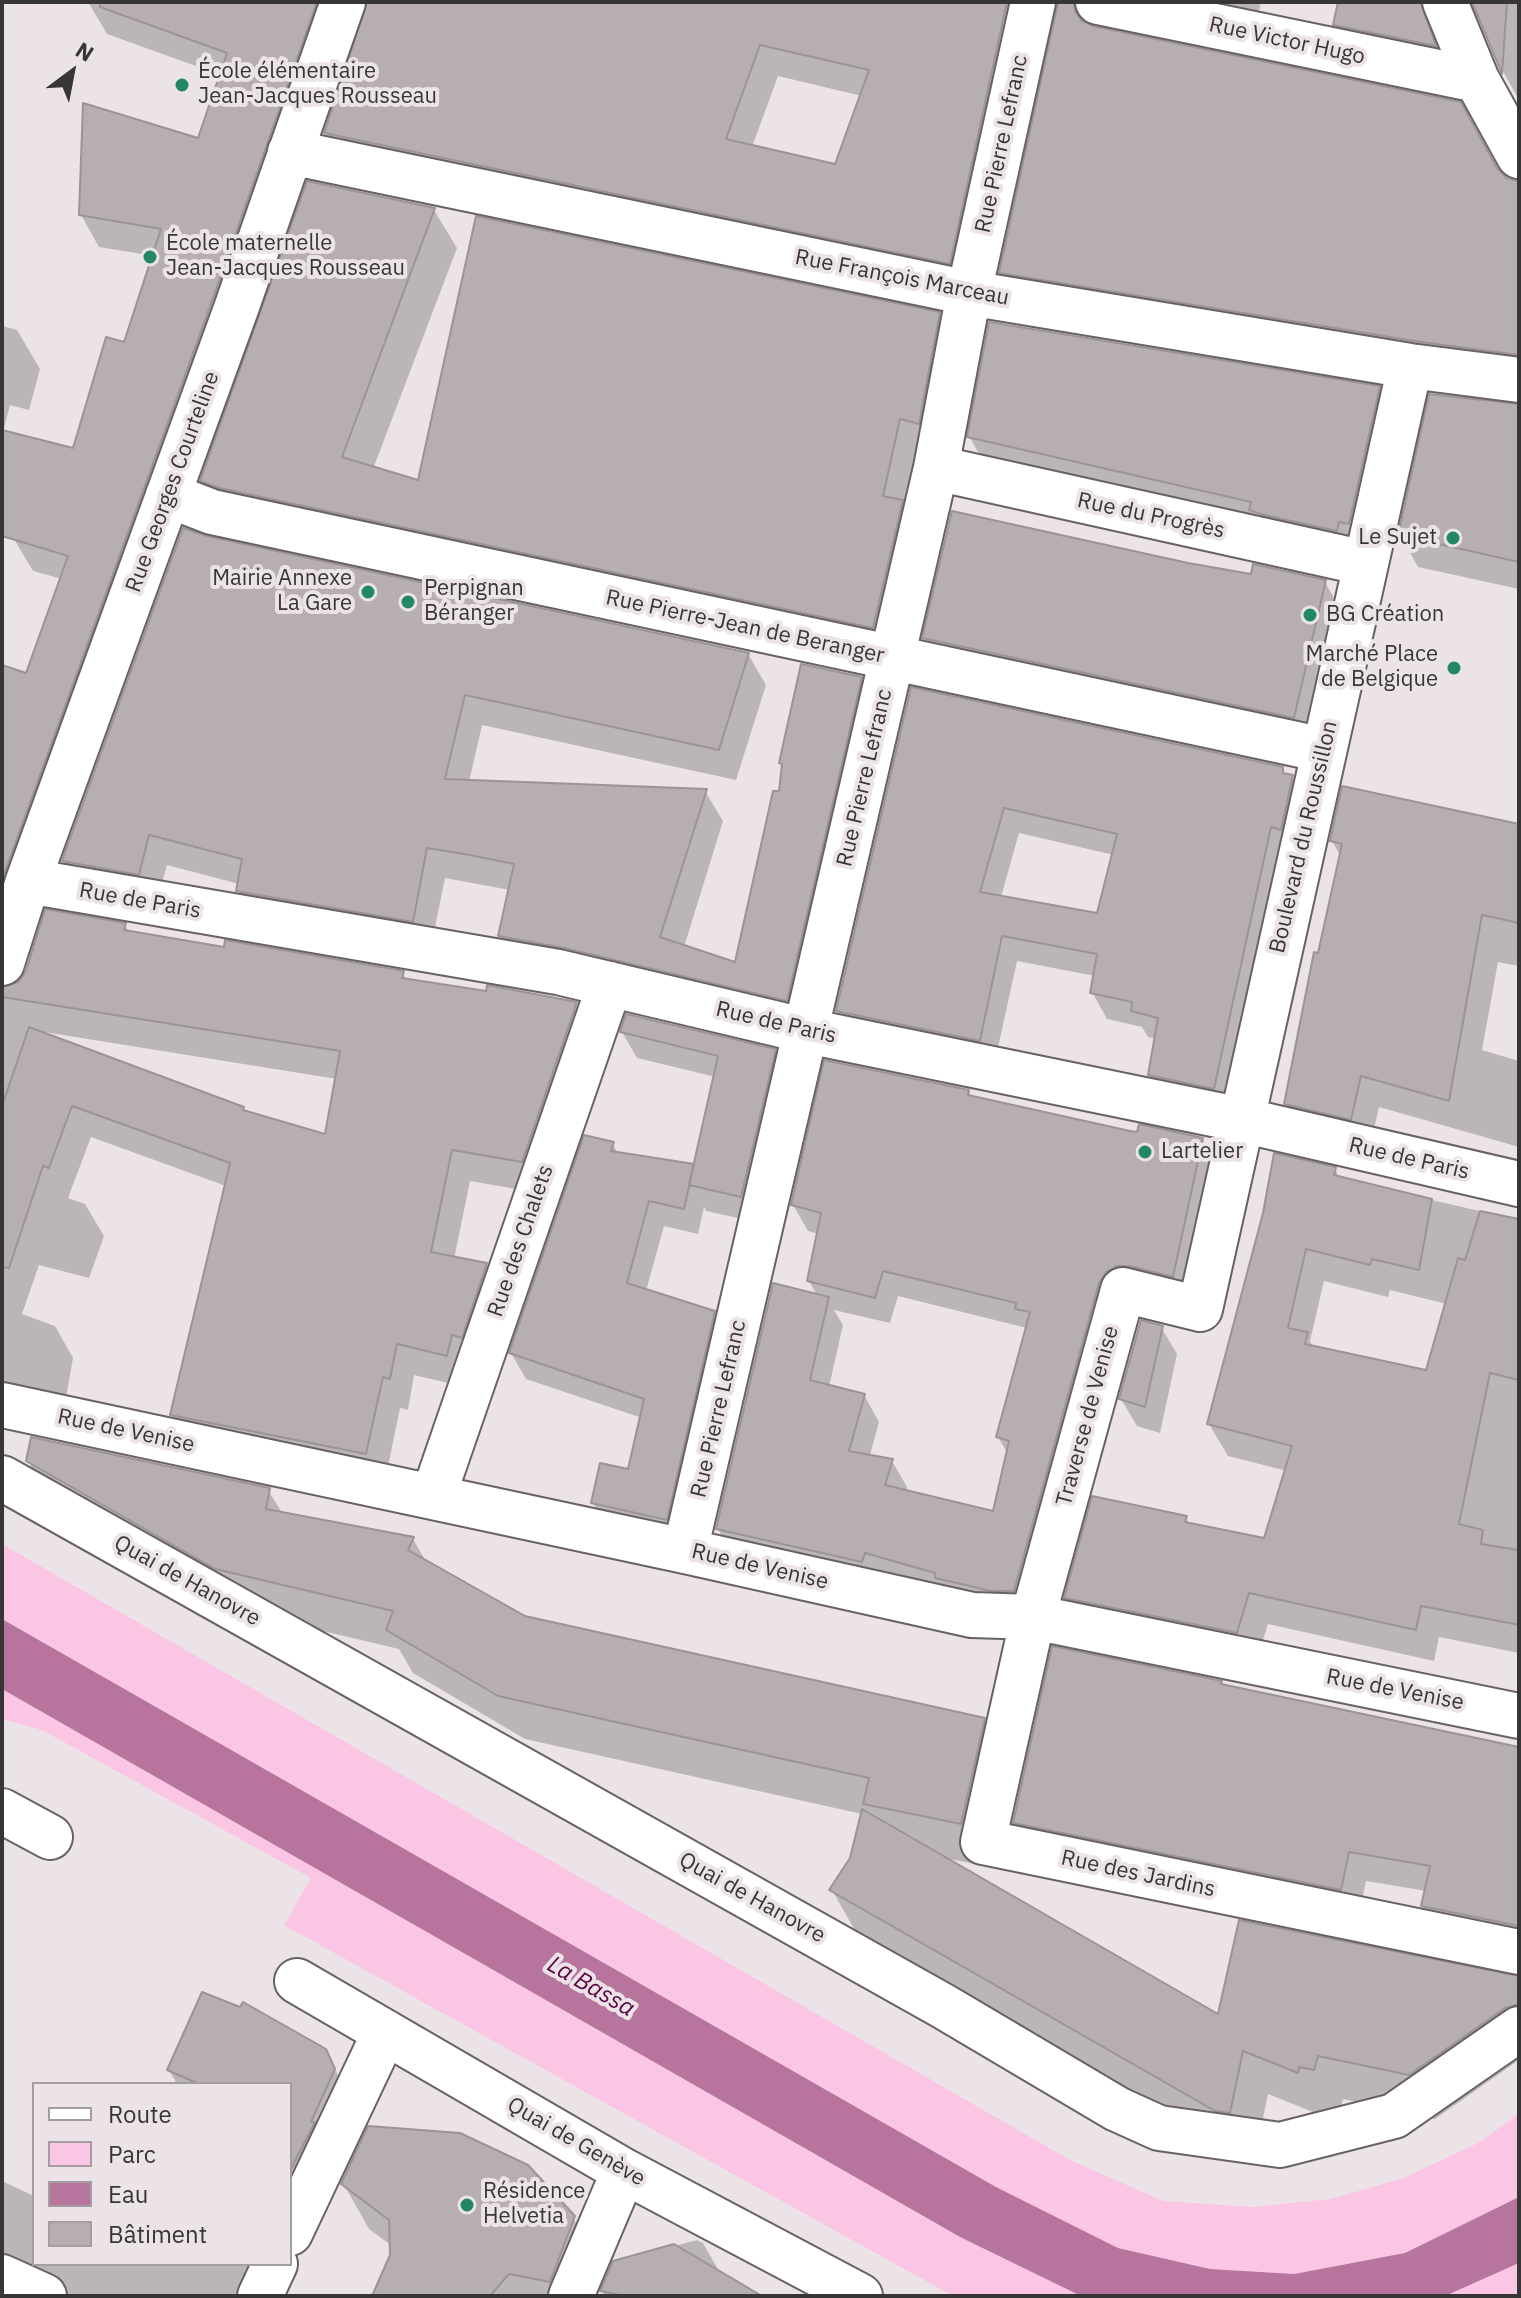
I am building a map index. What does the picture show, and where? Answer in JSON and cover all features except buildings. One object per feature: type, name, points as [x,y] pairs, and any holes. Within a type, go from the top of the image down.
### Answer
[{"type":"street","name":"Rue Georges Courteline","points":[[2,963],[28,881],[343,2]]},
{"type":"street","name":"Rue Pierre Lefranc","points":[[685,1551],[936,468],[969,293],[1033,2]]},
{"type":"street","name":"Rue Victor Hugo","points":[[1098,2],[1477,80]]},
{"type":"street","points":[[1445,2],[1477,80],[1519,156]]},
{"type":"street","name":"Rue François Marceau","points":[[290,152],[969,293],[1410,366],[1519,380]]},
{"type":"street","name":"Boulevard du Roussillon","points":[[1200,1309],[1410,366]]},
{"type":"street","name":"Rue du Progrès","points":[[936,468],[1365,563]]},
{"type":"street","name":"Rue Pierre-Jean de Beranger","points":[[168,495],[212,512],[1324,750]]},
{"type":"street","name":"Rue de Paris","points":[[28,881],[558,972],[807,1031],[1242,1120],[1519,1184]]},
{"type":"street","name":"Rue des Chalets","points":[[433,1497],[610,984]]},
{"type":"street","name":"Traverse de Venise","points":[[1033,1617],[1123,1290],[1200,1309]]},
{"type":"street","name":"Rue de Venise","points":[[2,1405],[972,1615],[1033,1617],[1519,1716]]},
{"type":"street","name":"Quai de Hanovre","points":[[2,1478],[943,2006],[1117,2109],[1159,2128],[1280,2145],[1394,2116],[1519,2029]]},
{"type":"street","name":"Rue des Jardins","points":[[1033,1617],[983,1842],[1519,1952]]},
{"type":"street","points":[[2,1811],[50,1837]]},
{"type":"street","name":"Quai de Genève","points":[[297,1981],[624,2171],[860,2296]]},
{"type":"street","points":[[292,2229],[385,2032]]},
{"type":"street","points":[[571,2296],[624,2171]]},
{"type":"street","points":[[260,2296],[274,2266]]},
{"type":"street","points":[[2,2277],[44,2296]]},
{"type":"green space","points":[[2,1544],[1070,2160],[1163,2201],[1252,2207],[1331,2199],[1404,2178],[1480,2142],[1519,2113],[1519,2197],[1405,2253],[1294,2274],[1210,2269],[1118,2248],[996,2187],[2,1619]]},
{"type":"green space","points":[[2,1689],[960,2237],[1081,2296],[953,2296],[284,1925],[311,1878],[42,1730],[2,1719]]},
{"type":"green space","points":[[1519,2263],[1519,2296],[1445,2296]]},
{"type":"water","name":"La Bassa","points":[[2,1619],[996,2187],[1118,2248],[1210,2269],[1294,2274],[1405,2253],[1519,2197],[1519,2263],[1445,2296],[1081,2296],[960,2237],[2,1689]]},
{"type":"place","name":"École élémentaire Jean-Jacques Rousseau","points":[[182,85]]},
{"type":"place","name":"École maternelle Jean-Jacques Rousseau","points":[[150,257]]},
{"type":"place","name":"Le Sujet","points":[[1453,538]]},
{"type":"place","name":"Mairie Annexe La Gare","points":[[368,592]]},
{"type":"place","name":"Perpignan Béranger","points":[[408,602]]},
{"type":"place","name":"BG Création","points":[[1310,615]]},
{"type":"place","name":"Marché Place de Belgique","points":[[1454,668]]},
{"type":"place","name":"Lartelier","points":[[1145,1152]]},
{"type":"place","name":"Résidence Helvetia","points":[[467,2205]]}]
